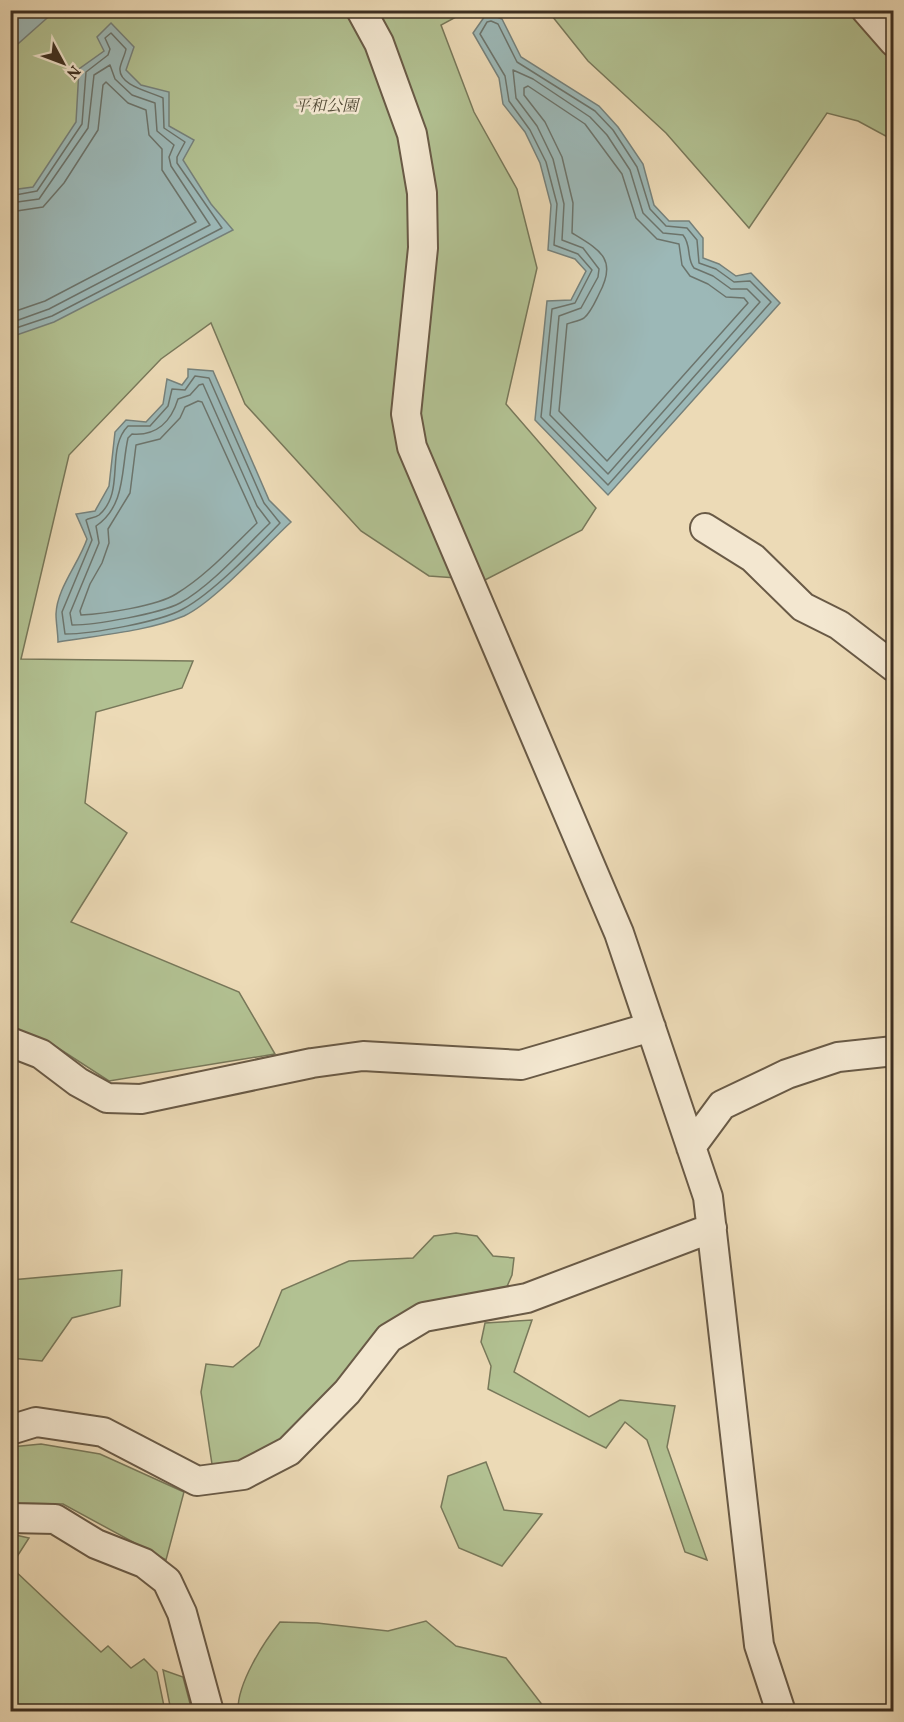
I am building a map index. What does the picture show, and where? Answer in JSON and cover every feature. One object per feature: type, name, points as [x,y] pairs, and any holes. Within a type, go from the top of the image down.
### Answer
[{"type":"street","points":[[361,10],[379,43],[409,125],[422,193],[423,248],[406,414],[412,447],[619,933],[708,1197],[759,1645],[781,1712]]},
{"type":"street","points":[[866,10],[894,42]]},
{"type":"street","points":[[705,528],[753,558],[787,594],[803,607],[839,625],[894,667]]},
{"type":"street","points":[[10,1042],[41,1054],[78,1082],[106,1098],[141,1099],[312,1063],[363,1056],[521,1065],[651,1027]]},
{"type":"street","points":[[691,1147],[722,1105],[787,1074],[838,1057],[894,1051]]},
{"type":"street","points":[[10,1430],[36,1422],[102,1432],[197,1481],[243,1475],[289,1450],[347,1392],[388,1338],[424,1317],[527,1299],[712,1228]]},
{"type":"street","points":[[10,1518],[55,1519],[96,1544],[144,1563],[167,1581],[182,1612],[209,1712]]},
{"type":"green space","name":"平和公園","points":[[10,11],[467,11],[441,25],[474,112],[517,189],[537,268],[506,404],[596,508],[582,530],[485,580],[429,576],[361,531],[245,404],[211,323],[161,359],[69,455],[21,659],[193,661],[182,688],[96,712],[85,803],[127,833],[71,922],[239,992],[275,1054],[109,1081],[52,1044],[11,1032]]},
{"type":"green space","points":[[548,11],[893,11],[893,140],[858,121],[827,113],[749,228],[666,133],[588,61]]},
{"type":"green space","points":[[456,1233],[477,1236],[493,1256],[514,1258],[512,1275],[505,1291],[421,1309],[288,1440],[246,1467],[212,1464],[201,1392],[206,1364],[233,1367],[259,1346],[282,1290],[349,1261],[413,1258],[434,1236]]},
{"type":"green space","points":[[122,1270],[120,1306],[72,1318],[42,1361],[11,1358],[11,1280]]},
{"type":"green space","points":[[532,1320],[514,1372],[589,1417],[620,1400],[675,1406],[667,1447],[707,1560],[685,1552],[647,1440],[625,1422],[606,1448],[488,1389],[491,1366],[481,1342],[485,1323]]},
{"type":"green space","points":[[41,1444],[100,1454],[184,1492],[166,1560],[63,1504],[11,1503],[11,1447]]},
{"type":"green space","points":[[486,1462],[504,1510],[542,1514],[502,1566],[459,1548],[441,1507],[448,1476]]},
{"type":"green space","points":[[10,1534],[29,1538],[11,1566]]},
{"type":"green space","points":[[11,1567],[101,1652],[108,1646],[131,1668],[144,1659],[157,1672],[165,1711],[11,1711]]},
{"type":"green space","points":[[426,1621],[456,1646],[506,1658],[547,1711],[238,1711],[246,1677],[259,1652],[280,1622],[317,1623],[388,1631]]},
{"type":"green space","points":[[163,1670],[183,1677],[192,1711],[171,1711]]},
{"type":"water","points":[[11,10],[55,10],[55,11],[11,50]]},
{"type":"water","points":[[487,13],[502,19],[521,57],[599,106],[618,127],[643,164],[654,205],[669,221],[689,221],[703,238],[703,258],[719,264],[736,276],[751,273],[780,303],[608,495],[535,420],[547,301],[571,300],[586,271],[575,259],[548,250],[551,205],[540,163],[525,132],[503,104],[499,78],[473,33]]},
{"type":"water","points":[[111,23],[134,47],[126,70],[141,85],[169,92],[169,126],[194,140],[183,160],[211,204],[233,230],[54,322],[11,337],[11,190],[33,187],[76,122],[79,69],[104,51],[97,37]]},
{"type":"water","points":[[188,369],[213,371],[269,500],[291,522],[224,587],[184,616],[138,629],[58,642],[57,604],[87,539],[76,514],[95,511],[109,486],[115,432],[126,420],[146,422],[163,404],[167,379],[182,385],[188,377]]}]
